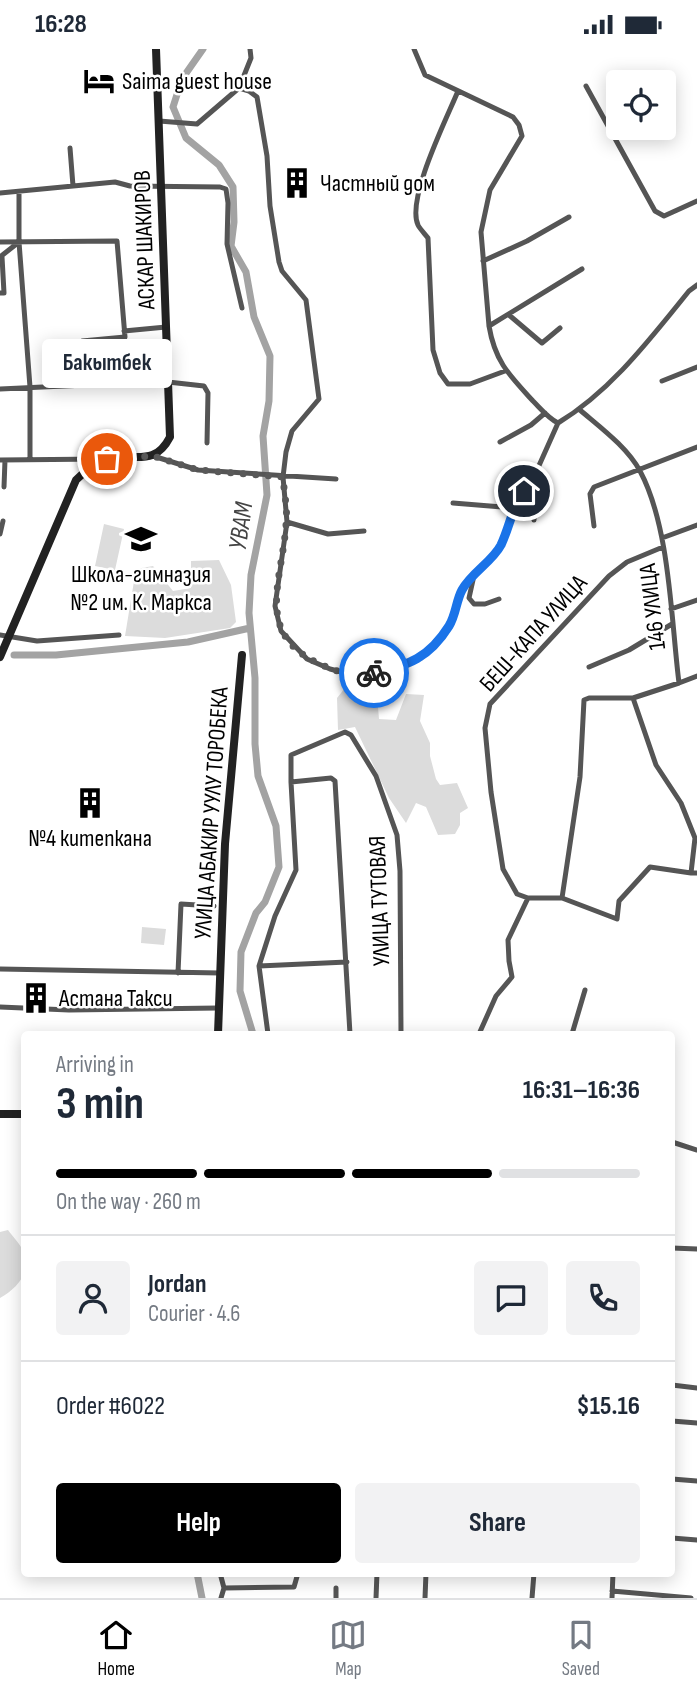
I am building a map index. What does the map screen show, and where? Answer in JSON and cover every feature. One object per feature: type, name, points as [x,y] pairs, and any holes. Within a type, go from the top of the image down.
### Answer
[{"type":"main road","name":"АСКАР ШАКИРОВ","points":[[153,456],[164,448],[170,437],[156,49]]},
{"type":"main road","points":[[0,657],[5,638],[76,480],[92,466],[107,459],[153,456]]},
{"type":"main road","name":"УЛИЦА АБАКИР УУЛУ ТОРОБЕКА","points":[[218,1031],[225,901],[225,844],[242,655]]},
{"type":"main road","points":[[0,1114],[21,1114]]},
{"type":"street","points":[[159,121],[197,124],[239,88],[251,58],[250,49]]},
{"type":"street","points":[[414,49],[425,75],[513,117],[519,125],[522,136],[490,190],[481,232],[489,327],[495,350],[505,371],[558,423]]},
{"type":"street","points":[[586,86],[654,211],[664,216],[697,201]]},
{"type":"street","points":[[239,88],[250,91],[257,97],[267,156],[270,207],[279,262],[282,271],[306,300],[318,383],[319,400],[292,431],[280,477],[287,522],[275,606],[281,631],[307,659],[330,669],[358,676],[421,658],[450,625],[462,590],[500,547],[515,502],[533,479],[558,423],[580,410],[612,380],[697,285]]},
{"type":"street","points":[[458,90],[422,176],[415,209],[418,225],[428,238],[433,350],[440,373],[447,384],[470,384],[505,371]]},
{"type":"street","points":[[70,149],[73,186]]},
{"type":"street","points":[[0,193],[116,182],[130,186],[226,189],[227,244],[242,308]]},
{"type":"street","points":[[19,192],[19,242],[30,387],[30,459]]},
{"type":"street","points":[[483,261],[527,241],[569,217]]},
{"type":"street","points":[[0,242],[117,241],[125,337],[82,341],[83,385]]},
{"type":"street","points":[[0,293],[4,293],[1,257],[19,242]]},
{"type":"street","points":[[489,327],[582,269]]},
{"type":"street","points":[[509,315],[542,344],[560,328]]},
{"type":"street","points":[[124,331],[166,327]]},
{"type":"street","points":[[662,381],[697,367]]},
{"type":"street","points":[[168,382],[204,386],[208,393],[207,443]]},
{"type":"street","points":[[0,389],[107,384]]},
{"type":"street","name":"146 УЛИЦА","points":[[580,410],[622,447],[640,470],[653,503],[662,538],[679,683],[697,676]]},
{"type":"street","points":[[500,442],[531,425],[545,413]]},
{"type":"street","points":[[594,526],[590,493],[594,487],[697,447]]},
{"type":"street","points":[[153,456],[198,470],[337,479]]},
{"type":"street","points":[[4,487],[3,460],[107,459]]},
{"type":"street","points":[[533,479],[536,489],[534,520]]},
{"type":"street","points":[[453,503],[502,507],[515,502]]},
{"type":"street","points":[[0,532],[3,521]]},
{"type":"street","points":[[287,522],[328,534],[365,531]]},
{"type":"street","points":[[662,538],[697,525]]},
{"type":"street","name":"БЕШ-КАПА УЛИЦА","points":[[528,898],[517,894],[503,869],[491,792],[485,728],[491,704],[609,576],[627,562],[663,547]]},
{"type":"street","points":[[475,574],[469,598],[474,604],[485,604],[499,599]]},
{"type":"street","points":[[671,609],[697,600]]},
{"type":"street","points":[[589,667],[629,650],[672,624]]},
{"type":"street","points":[[5,638],[37,641],[119,635]]},
{"type":"street","points":[[562,898],[580,777],[584,700],[633,698],[679,683]]},
{"type":"street","points":[[480,1031],[496,996],[509,984],[512,977],[508,940],[528,898],[562,898],[617,919],[620,901],[650,867],[694,873],[695,838],[681,803],[656,765],[633,698]]},
{"type":"street","name":"УЛИЦА ТУТОВАЯ","points":[[291,782],[291,755],[342,733],[351,735],[376,776],[397,835],[400,871],[401,1031]]},
{"type":"street","points":[[268,1031],[259,966],[275,916],[296,870],[291,782],[331,778],[335,782],[350,1031]]},
{"type":"street","name":"УЛИЦА АБАКИР УУЛУ ТОРОБЕКА","points":[[178,973],[181,904],[214,906]]},
{"type":"street","points":[[259,966],[347,962]]},
{"type":"street","name":"УЛИЦА АБАКИР УУЛУ ТОРОБЕКА","points":[[0,969],[220,973]]},
{"type":"street","points":[[573,1031],[586,990]]},
{"type":"street","points":[[0,1007],[69,1010],[218,1008]]},
{"type":"street","points":[[675,1144],[697,1150]]},
{"type":"street","points":[[675,1248],[697,1249]]},
{"type":"street","points":[[675,1385],[697,1388]]},
{"type":"street","points":[[675,1421],[697,1423]]},
{"type":"street","points":[[675,1479],[697,1482]]},
{"type":"street","points":[[675,1538],[697,1540]]},
{"type":"street","points":[[221,1577],[224,1588],[221,1598]]},
{"type":"street","points":[[224,1588],[294,1587],[297,1577]]},
{"type":"street","points":[[376,1598],[377,1577]]},
{"type":"street","points":[[425,1598],[426,1577]]},
{"type":"street","points":[[532,1598],[534,1577]]},
{"type":"street","points":[[611,1598],[614,1577]]},
{"type":"street","points":[[336,1588],[336,1598]]},
{"type":"street","points":[[612,1591],[691,1598]]},
{"type":"shaded area","points":[[104,524],[124,529],[115,570],[95,566]]},
{"type":"shaded area","points":[[219,560],[231,585],[236,622],[230,628],[165,638],[125,636],[136,569],[153,566],[173,591],[191,588],[191,561]]},
{"type":"shaded area","points":[[349,683],[376,683],[379,719],[396,720],[406,694],[424,695],[420,721],[430,743],[430,756],[436,779],[440,785],[457,783],[468,808],[460,813],[460,825],[455,834],[438,835],[426,807],[416,803],[406,823],[389,798],[355,727],[338,730],[337,698]]},
{"type":"shaded area","points":[[142,927],[166,929],[164,945],[141,943]]},
{"type":"shaded area","points":[[8,1230],[21,1247],[21,1280],[0,1298],[0,1232]]},
{"type":"waterway","name":"УВАМ","points":[[203,49],[182,79],[173,107],[186,138],[219,165],[233,187],[234,222],[231,246],[246,272],[254,317],[270,356],[269,401],[263,436],[267,495],[251,575],[249,613],[255,678],[258,776],[276,826],[279,867],[265,902],[256,913],[241,952],[240,991],[252,1031]]},
{"type":"waterway","points":[[14,655],[56,655],[188,642],[250,628]]},
{"type":"waterway","points":[[198,1577],[202,1598]]},
{"type":"way so far","points":[[107,459],[153,456],[198,470],[283,477],[287,522],[275,606],[281,631],[307,659],[330,669],[358,676],[374,673]]},
{"type":"place","name":"Saima guest house","points":[[99,81]]},
{"type":"place","name":"Частный дом","points":[[297,183]]},
{"type":"place","name":"Бакытбек","points":[[107,459]]},
{"type":"place","name":"Школа-гимназия №2 им. К. Маркса","points":[[141,539]]},
{"type":"place","name":"№4 китепкана","points":[[90,803]]},
{"type":"place","name":"Астана Такси","points":[[36,998]]},
{"type":"route","points":[[374,673],[421,658],[434,645],[450,625],[462,590],[500,547],[515,502],[524,491]]}]
